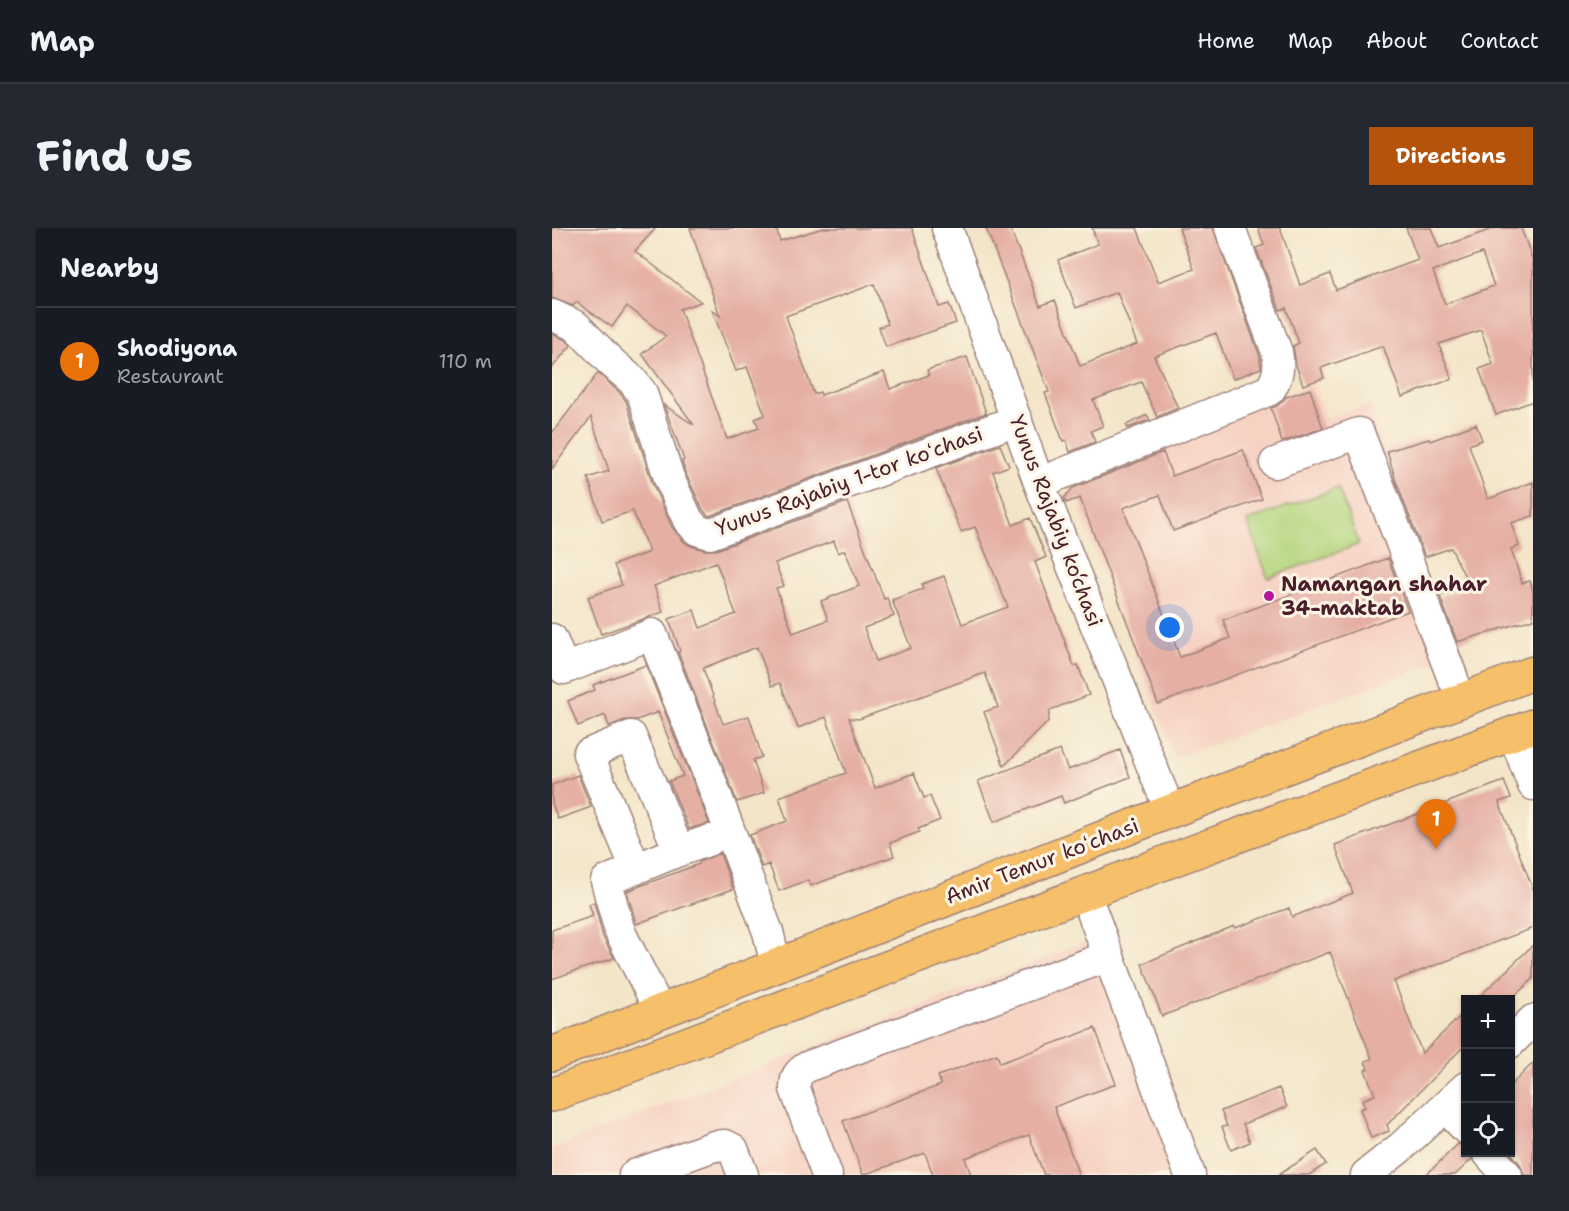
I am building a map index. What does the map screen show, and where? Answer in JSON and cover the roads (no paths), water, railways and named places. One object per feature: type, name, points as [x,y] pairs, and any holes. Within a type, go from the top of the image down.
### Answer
[{"type":"main road","name":"Amir Temur koʻchasi","points":[[552,1054],[1171,811],[1533,673]]},
{"type":"main road","points":[[552,1095],[1523,729]]},
{"type":"main road","points":[[1171,811],[1188,854]]},
{"type":"street","name":"Yunus Rajabiy ko‘chasi","points":[[947,228],[1039,483],[1171,811]]},
{"type":"street","points":[[1039,483],[1270,390],[1277,378],[1279,364],[1277,352],[1230,228]]},
{"type":"street","name":"Yunus Rajabiy 1-tor koʻchasi","points":[[552,315],[576,326],[632,380],[642,393],[669,478],[688,520],[697,530],[710,534],[1017,420]]},
{"type":"street","points":[[1275,463],[1359,433],[1453,679]]},
{"type":"street","points":[[552,639],[564,669],[652,634],[768,932],[776,965]]},
{"type":"street","points":[[1523,729],[1533,784]]},
{"type":"street","points":[[636,869],[588,754],[631,736],[679,851]]},
{"type":"street","points":[[660,1011],[620,932],[606,881],[710,840]]},
{"type":"street","points":[[1086,893],[1190,1175]]},
{"type":"street","points":[[827,1175],[795,1089],[795,1078],[800,1071],[1109,956]]},
{"type":"street","points":[[1515,1037],[1533,1020]]},
{"type":"street","points":[[1365,1175],[1401,1147],[1455,1097],[1461,1114]]},
{"type":"street","points":[[634,1175],[714,1146],[725,1145],[733,1149],[743,1175]]},
{"type":"street","points":[[1492,1157],[1508,1175]]},
{"type":"place","name":"Namangan shahar 34-maktab","points":[[1269,596]]},
{"type":"place","name":"Shodiyona","points":[[1436,849]]}]
